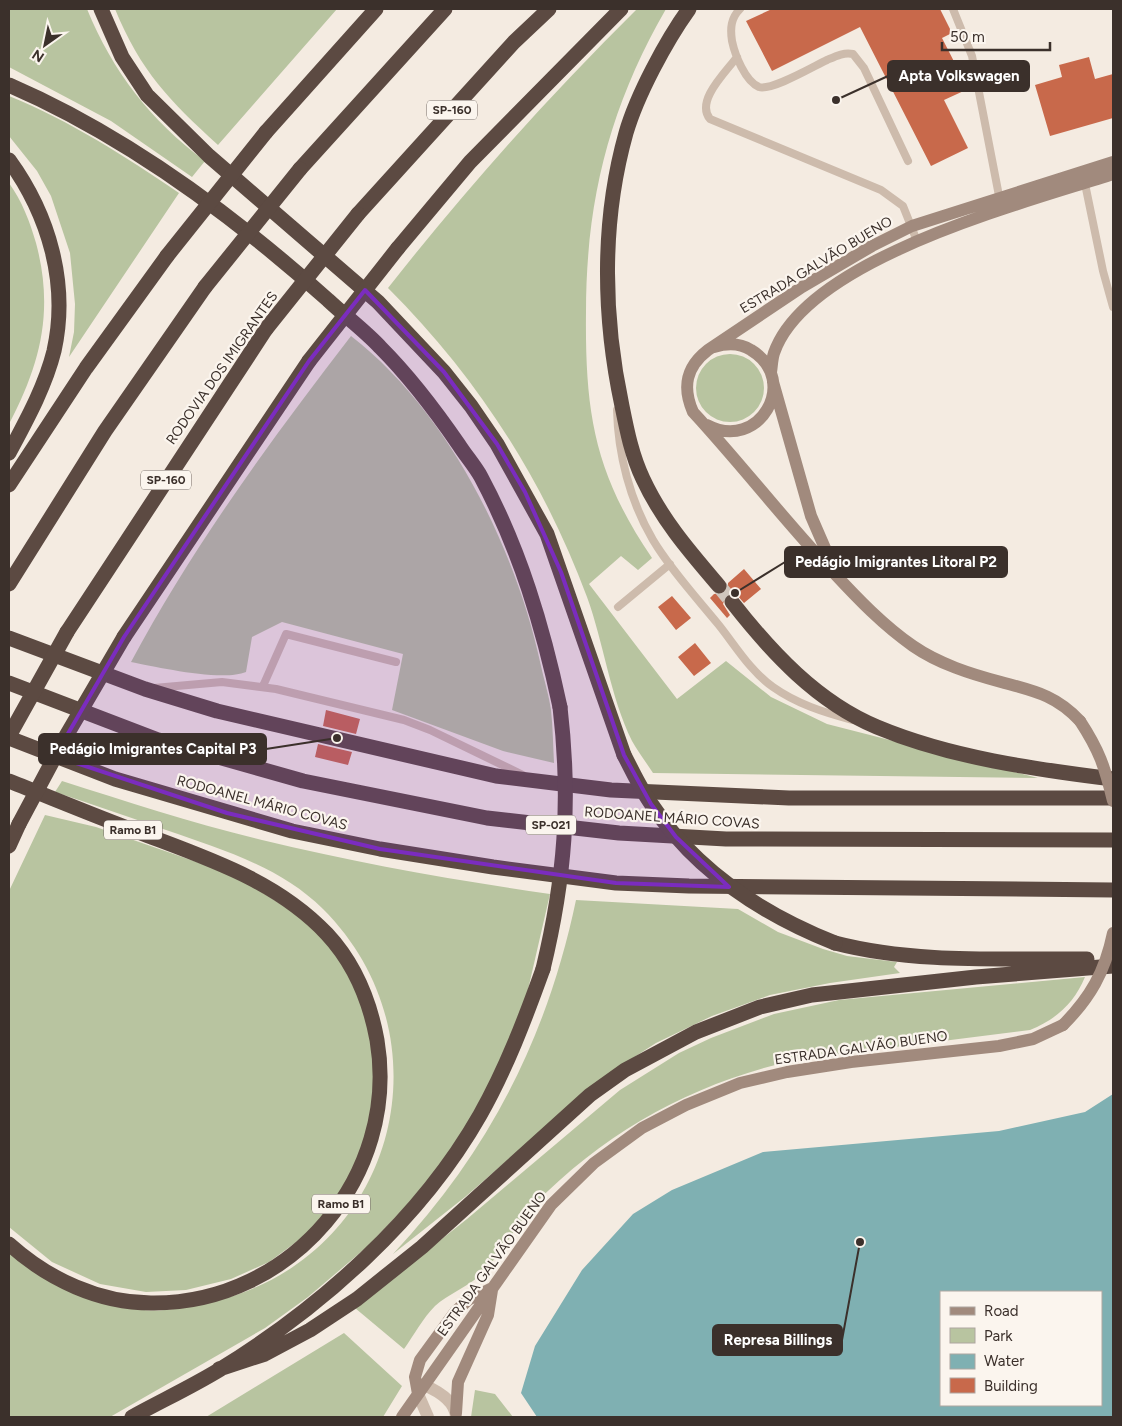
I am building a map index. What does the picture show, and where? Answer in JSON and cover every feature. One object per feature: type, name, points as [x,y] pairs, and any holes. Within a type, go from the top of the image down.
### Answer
[{"type":"highway","points":[[101,9],[122,58],[147,95],[209,156],[383,307],[444,372],[471,406],[497,444],[547,534],[624,755],[651,804],[673,834],[722,882],[762,909],[796,927],[835,943],[880,952],[942,957],[1113,959]]},
{"type":"highway","points":[[9,485],[86,368],[167,256],[266,132],[376,9]]},
{"type":"highway","points":[[9,584],[105,431],[205,287],[300,169],[445,9]]},
{"type":"highway","name":"RODOVIA DOS IMIGRANTES","points":[[9,737],[67,632],[266,329],[358,214],[514,42],[549,9]]},
{"type":"highway","points":[[9,846],[66,736],[124,636],[309,361],[398,248],[470,162],[621,9]]},
{"type":"highway","points":[[689,9],[652,72],[626,132],[615,185],[607,248],[608,318],[616,377],[632,447],[646,485],[657,508],[677,536],[720,586]]},
{"type":"highway","points":[[9,85],[45,101],[123,143],[185,185],[279,256],[380,346],[430,404],[480,476],[521,565],[546,642],[560,707],[566,775],[566,819],[560,889],[543,969],[510,1056],[484,1107],[433,1185],[359,1264],[295,1316],[219,1369],[132,1417]]},
{"type":"highway","points":[[9,160],[36,203],[47,232],[54,256],[59,305],[53,353],[28,417],[9,453]]},
{"type":"highway","points":[[732,602],[774,653],[800,677],[839,706],[876,727],[919,742],[984,760],[1113,779]]},
{"type":"highway","points":[[9,638],[144,689],[217,711],[457,769],[611,790],[789,798],[1113,799]]},
{"type":"highway","name":"RODOANEL MÁRIO COVAS","points":[[9,683],[167,743],[303,781],[487,818],[619,833],[726,839],[1113,840]]},
{"type":"highway","name":"RODOANEL MÁRIO COVAS","points":[[9,737],[115,779],[292,831],[380,849],[493,867],[616,883],[689,886],[1113,890]]},
{"type":"highway","name":"Ramo B1","points":[[9,781],[258,880],[304,913],[338,947],[366,996],[376,1034],[380,1080],[373,1133],[362,1165],[347,1196],[312,1236],[284,1261],[263,1274],[233,1288],[199,1298],[171,1303],[151,1303],[109,1298],[61,1280],[30,1262],[9,1244]]},
{"type":"highway","points":[[219,1369],[265,1354],[310,1330],[357,1299],[422,1247],[590,1095],[626,1070],[696,1032],[760,1007],[812,995],[976,977],[1113,966]]},
{"type":"main road","name":"ESTRADA GALVÃO BUENO","points":[[1084,178],[1113,162]]},
{"type":"main road","name":"ESTRADA GALVÃO BUENO","points":[[1113,174],[1084,178],[1000,204],[912,226],[872,246],[802,287],[710,348],[697,358],[689,370],[686,384],[687,399],[693,412],[868,610],[915,647],[938,660],[960,669],[1050,697],[1067,706],[1098,747],[1113,799]]},
{"type":"main road","name":"ESTRADA GALVÃO BUENO","points":[[703,422],[715,429],[729,432],[742,430],[755,424],[765,414],[771,402],[774,353],[793,321],[808,305],[857,271],[917,241],[1000,204]]},
{"type":"main road","name":"ESTRADA GALVÃO BUENO","points":[[710,348],[734,344],[747,347],[758,354],[772,377],[811,516],[838,578]]},
{"type":"main road","name":"ESTRADA GALVÃO BUENO","points":[[402,1417],[530,1232],[571,1184],[594,1163],[642,1128],[686,1105],[740,1083],[787,1072],[850,1062],[999,1046],[1033,1039],[1063,1025],[1090,994],[1110,946],[1113,933]]},
{"type":"main road","points":[[421,1390],[415,1377],[418,1364],[424,1355],[463,1304],[492,1288]]},
{"type":"main road","points":[[456,1415],[458,1382],[488,1315],[492,1288]]},
{"type":"street","points":[[421,1390],[446,1399],[456,1415]]},
{"type":"street","points":[[421,1390],[428,1417]]},
{"type":"lane","points":[[740,9],[733,17],[731,29],[737,57],[751,80],[760,87],[766,87],[844,54],[853,54],[864,68],[908,161]]},
{"type":"lane","points":[[953,9],[972,56],[1000,204]]},
{"type":"lane","points":[[737,57],[714,87],[706,103],[705,110],[710,119],[881,190],[903,206],[917,241]]},
{"type":"lane","points":[[1084,178],[1113,306]]},
{"type":"lane","points":[[616,377],[618,434],[632,494],[654,541],[670,564],[752,667],[770,685],[814,710],[876,727]]},
{"type":"lane","points":[[618,607],[670,564]]},
{"type":"lane","points":[[263,686],[286,634],[396,662]]},
{"type":"lane","points":[[144,689],[222,682],[263,686],[404,720],[430,730],[534,780]]},
{"type":"highlighted area","points":[[365,290],[444,372],[497,444],[525,492],[561,572],[624,755],[651,804],[676,837],[729,887],[616,883],[380,849],[227,813],[55,756],[124,637],[309,361]]},
{"type":"green space","points":[[9,9],[87,9],[109,54],[135,93],[167,129],[205,161],[192,177],[111,121],[9,67]]},
{"type":"green space","points":[[115,9],[337,9],[218,145],[185,114],[158,84],[135,50]]},
{"type":"green space","points":[[637,9],[666,9],[646,45],[630,82],[616,118],[605,155],[597,192],[587,271],[586,348],[591,411],[605,469],[632,527],[652,558],[638,570],[621,556],[589,584],[677,699],[726,661],[771,697],[827,724],[1038,778],[653,773],[634,745],[624,724],[587,597],[550,511],[504,432],[478,394],[450,357],[388,288],[447,215],[508,145],[571,76]]},
{"type":"green space","points":[[9,96],[54,116],[97,140],[179,193],[69,357],[74,332],[75,304],[70,253],[51,196],[37,171],[9,136]]},
{"type":"green space","points":[[9,183],[22,204],[34,235],[44,291],[44,314],[36,358],[9,424]]},
{"type":"green space","points":[[351,336],[386,367],[418,403],[447,442],[473,485],[495,530],[514,575],[530,621],[551,710],[554,763],[503,751],[392,710],[403,654],[282,622],[252,637],[246,672],[235,675],[206,675],[131,662],[180,577],[234,494]]},
{"type":"green space","points":[[730,354],[743,357],[754,364],[761,375],[764,388],[761,401],[754,412],[743,419],[730,422],[717,419],[706,412],[699,401],[696,388],[699,375],[706,364],[717,357]]},
{"type":"green space","points":[[62,781],[237,834],[405,870],[550,894],[527,994],[511,1038],[490,1082],[466,1126],[438,1168],[368,1246],[308,1297],[265,1328],[110,1417],[9,1417],[9,1253],[139,1309],[175,1309],[217,1301],[239,1294],[294,1266],[338,1227],[370,1179],[388,1126],[393,1070],[385,1013],[361,958],[323,909],[306,894],[269,871],[229,852],[55,792]]},
{"type":"green space","points":[[45,815],[96,827],[234,875],[303,918],[331,946],[353,978],[370,1021],[377,1070],[365,1148],[328,1212],[303,1237],[269,1262],[231,1279],[186,1290],[146,1292],[100,1284],[52,1262],[9,1227],[9,891]]},
{"type":"green space","points":[[576,900],[738,909],[778,932],[823,949],[847,956],[897,962],[894,967],[900,973],[830,983],[770,995],[712,1016],[656,1043],[605,1076],[465,1197],[393,1254],[458,1175],[510,1090],[531,1045],[549,999],[564,951]]},
{"type":"green space","points":[[1085,977],[1076,995],[1064,1009],[1040,1026],[1030,1030],[800,1059],[762,1068],[726,1080],[657,1112],[624,1131],[563,1177],[535,1204],[487,1268],[474,1280],[435,1306],[404,1349],[355,1308],[467,1219],[620,1090],[679,1053],[711,1038],[774,1014],[839,1000]]},
{"type":"green space","points":[[344,1333],[402,1386],[383,1417],[206,1417]]},
{"type":"green space","points":[[475,1390],[495,1394],[513,1417],[471,1417]]},
{"type":"water","points":[[1113,1094],[1113,1417],[537,1417],[521,1393],[535,1346],[582,1270],[633,1214],[672,1190],[763,1152],[999,1131],[1085,1112]]},
{"type":"building","points":[[772,9],[940,9],[952,33],[942,38],[968,89],[944,100],[968,148],[931,166],[860,27],[772,71],[746,21]]},
{"type":"building","points":[[1089,57],[1095,79],[1113,74],[1113,118],[1050,136],[1035,85],[1062,77],[1059,65]]},
{"type":"building","points":[[744,569],[761,589],[744,603],[736,594],[726,595],[723,604],[730,615],[727,618],[710,598],[714,594],[725,593],[728,589],[728,583]]},
{"type":"building","points":[[672,596],[691,618],[676,630],[658,607]]},
{"type":"building","points":[[695,643],[711,663],[694,676],[678,657]]},
{"type":"building","points":[[326,710],[360,719],[356,734],[323,726]]},
{"type":"building","points":[[318,744],[352,752],[348,765],[315,757]]},
{"type":"tunnel","points":[[719,586],[732,602]]},
{"type":"place","name":"Apta Volkswagen","points":[[836,100]]},
{"type":"place","name":"Pedágio Imigrantes Litoral P2","points":[[735,593]]},
{"type":"place","name":"Pedágio Imigrantes Capital P3","points":[[337,738]]},
{"type":"place","name":"Represa Billings","points":[[860,1242]]}]
